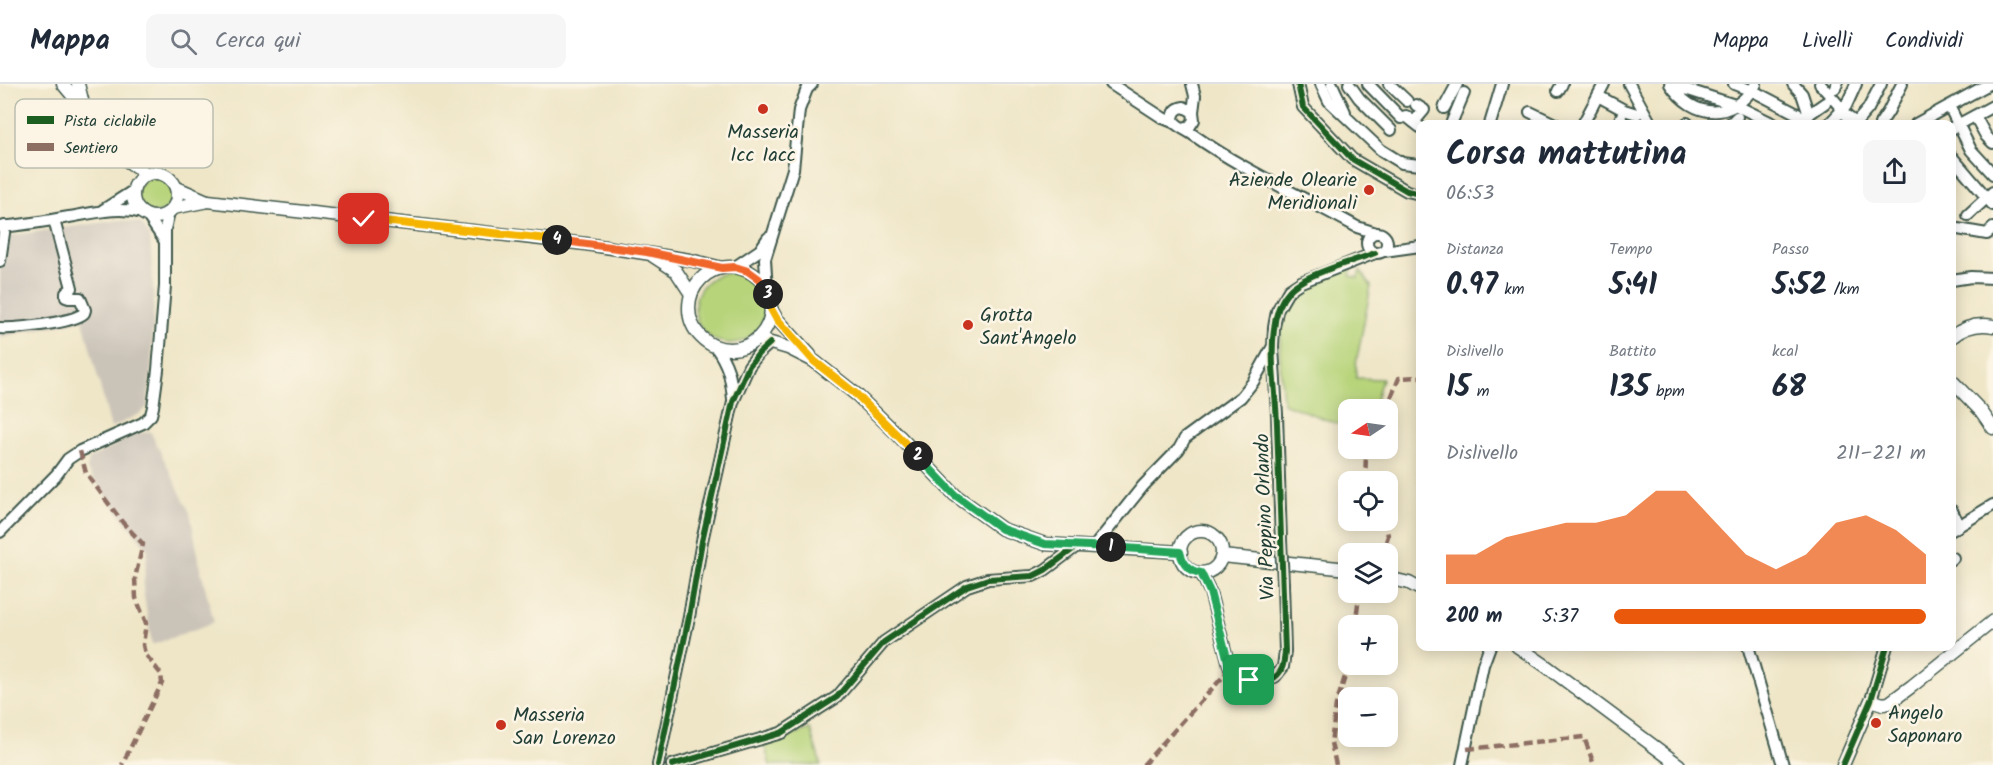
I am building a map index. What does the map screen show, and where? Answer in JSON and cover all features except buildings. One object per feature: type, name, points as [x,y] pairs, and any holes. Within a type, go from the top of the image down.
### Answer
[{"type":"main road","points":[[63,84],[76,99]]},
{"type":"main road","points":[[78,84],[82,99]]},
{"type":"main road","points":[[128,168],[134,187],[135,204],[145,214],[158,217],[171,210],[208,201]]},
{"type":"main road","points":[[138,168],[147,174]]},
{"type":"main road","points":[[134,187],[147,174],[163,173],[174,182],[177,188],[178,195],[171,210]]},
{"type":"main road","points":[[177,188],[208,201],[478,230],[647,252],[722,268],[735,267],[748,271],[759,279],[767,291],[771,309],[776,318],[814,361],[857,395],[955,495],[1002,529],[1045,544],[1180,552]]},
{"type":"main road","points":[[647,252],[676,271],[691,294]]},
{"type":"main road","points":[[722,268],[709,273],[698,282],[691,294],[690,319],[695,330],[704,340],[715,346],[741,348],[755,341],[764,330],[771,309]]},
{"type":"main road","points":[[1956,333],[1961,329],[1974,325],[1993,326]]},
{"type":"main road","points":[[755,341],[788,348],[814,361]]},
{"type":"main road","points":[[1956,385],[1981,411],[1993,428]]},
{"type":"main road","points":[[1203,531],[1216,537],[1220,543],[1222,556],[1217,567],[1207,573],[1201,573],[1189,569],[1184,564],[1180,552],[1182,545],[1190,535],[1203,531]]},
{"type":"main road","points":[[1222,556],[1338,568]]},
{"type":"main road","points":[[1398,580],[1416,587]]},
{"type":"main road","points":[[1956,651],[1993,621]]},
{"type":"main road","points":[[1524,651],[1679,765]]},
{"type":"main road","points":[[1843,765],[1871,700],[1883,704],[1888,703],[1956,651]]},
{"type":"street","points":[[767,291],[765,259],[793,169],[799,110],[807,89],[812,84]]},
{"type":"street","points":[[1112,84],[1156,112],[1183,117],[1210,147],[1232,161],[1358,227],[1375,246]]},
{"type":"street","points":[[1298,84],[1304,107],[1352,159],[1407,191],[1416,193]]},
{"type":"street","points":[[1321,84],[1329,101],[1381,150],[1402,163],[1416,165]]},
{"type":"street","points":[[1332,84],[1346,111],[1344,115]]},
{"type":"street","points":[[1349,84],[1359,98],[1391,130]]},
{"type":"street","points":[[1368,84],[1401,118],[1406,116],[1416,124]]},
{"type":"street","points":[[1389,84],[1424,110],[1419,120]]},
{"type":"street","points":[[1491,120],[1502,84]]},
{"type":"street","points":[[1629,84],[1649,120]]},
{"type":"street","points":[[1734,84],[1754,87],[1803,119]]},
{"type":"street","points":[[1793,84],[1802,94],[1803,119]]},
{"type":"street","points":[[1820,84],[1851,120]]},
{"type":"street","points":[[1833,120],[1843,110],[1856,84]]},
{"type":"street","points":[[1859,120],[1868,109],[1881,84]]},
{"type":"street","points":[[1883,120],[1902,84]]},
{"type":"street","points":[[1923,120],[1989,84]]},
{"type":"street","points":[[1675,85],[1682,100],[1699,109],[1708,112],[1727,110],[1734,116],[1754,120]]},
{"type":"street","points":[[1183,117],[1194,96],[1192,87]]},
{"type":"street","points":[[1734,116],[1754,87]]},
{"type":"street","points":[[1444,108],[1458,88]]},
{"type":"street","points":[[1453,120],[1458,88]]},
{"type":"street","points":[[1585,120],[1601,88],[1624,110],[1637,114]]},
{"type":"street","points":[[1803,119],[1825,104]]},
{"type":"street","points":[[1949,106],[1953,120]]},
{"type":"street","points":[[1956,126],[1993,106]]},
{"type":"street","points":[[1530,112],[1547,120]]},
{"type":"street","points":[[1975,116],[1993,144]]},
{"type":"street","points":[[1956,128],[1971,150],[1993,174]]},
{"type":"street","points":[[1956,163],[1991,198],[1968,215]]},
{"type":"street","points":[[103,210],[134,187]]},
{"type":"street","points":[[0,261],[2,226],[54,220],[103,210],[132,210],[145,214],[164,240]]},
{"type":"street","points":[[0,532],[57,474],[68,459],[80,451],[143,423],[151,415],[158,370],[165,286],[164,240],[171,210]]},
{"type":"street","points":[[0,328],[42,325],[84,314],[85,310],[80,298],[66,297],[66,293],[72,288],[54,220]]},
{"type":"street","points":[[735,267],[760,250],[775,228]]},
{"type":"street","points":[[1956,228],[1990,231]]},
{"type":"street","name":"Via Peppino Orlando","points":[[1201,573],[1210,592],[1230,669],[1242,678],[1256,681],[1275,677],[1283,667],[1284,651],[1278,425],[1272,347],[1278,311],[1289,290],[1375,246],[1416,245]]},
{"type":"street","points":[[1956,277],[1993,278]]},
{"type":"street","points":[[658,765],[689,617],[702,541],[733,402],[749,366],[755,341]]},
{"type":"street","points":[[749,366],[770,343]]},
{"type":"street","points":[[715,346],[731,377],[733,402]]},
{"type":"street","points":[[1094,546],[1143,486],[1179,449],[1185,438],[1241,396],[1253,382],[1272,347]]},
{"type":"street","points":[[1956,526],[1993,505]]},
{"type":"street","points":[[672,765],[780,733],[837,697],[885,642],[967,586],[988,579],[1033,576],[1045,570],[1077,546]]},
{"type":"street","points":[[1462,765],[1483,665],[1488,651]]},
{"type":"street","points":[[1749,651],[1783,765]]},
{"type":"street","points":[[1871,700],[1886,651]]},
{"type":"shaded area","points":[[120,220],[141,223],[150,236],[154,303],[151,373],[147,407],[141,413],[111,428],[83,320],[0,337],[0,237]]},
{"type":"shaded area","points":[[150,431],[190,513],[214,622],[152,645],[143,589],[148,549],[87,470],[89,459],[136,434]]},
{"type":"green space","points":[[155,177],[168,182],[173,195],[168,208],[155,213],[142,208],[137,195],[142,182]]},
{"type":"green space","points":[[1352,268],[1350,276],[1358,278],[1360,270],[1371,286],[1356,364],[1356,378],[1382,379],[1376,399],[1338,399],[1338,424],[1283,403],[1280,355],[1283,323],[1296,296],[1313,283]]},
{"type":"green space","points":[[730,273],[743,276],[755,283],[762,295],[765,308],[762,321],[755,333],[743,340],[730,343],[717,340],[705,333],[698,321],[695,308],[698,295],[705,283],[717,276]]},
{"type":"green space","points":[[810,729],[821,765],[770,765],[764,743]]},
{"type":"marked path","points":[[1390,399],[1399,378],[1416,377]]},
{"type":"marked path","points":[[80,451],[86,473],[123,523],[143,544],[135,578],[136,598],[146,623],[143,645],[145,654],[161,674],[162,683],[122,765]]},
{"type":"marked path","points":[[1365,471],[1366,459]]},
{"type":"marked path","points":[[1386,543],[1387,531]]},
{"type":"marked path","points":[[1356,615],[1358,603]]},
{"type":"marked path","points":[[1143,765],[1230,669]]},
{"type":"marked path","points":[[1336,765],[1331,743],[1336,705],[1346,675]]},
{"type":"marked path","points":[[1467,749],[1584,737],[1594,765]]},
{"type":"cycle path","points":[[1298,84],[1303,107],[1352,159],[1407,191],[1416,193]]},
{"type":"cycle path","points":[[1201,573],[1208,588],[1223,647],[1233,672],[1244,679],[1257,682],[1270,680],[1278,675],[1282,669],[1285,651],[1273,365],[1273,341],[1278,309],[1289,291],[1305,279],[1375,253]]},
{"type":"cycle path","points":[[658,765],[689,617],[702,541],[733,402],[749,366],[770,343]]},
{"type":"cycle path","points":[[672,765],[781,733],[837,697],[884,642],[967,586],[988,579],[1033,576],[1045,570],[1077,546]]},
{"type":"cycle path","points":[[1843,765],[1871,700],[1886,651]]},
{"type":"place","name":"Masseria Icc Iacc","points":[[763,109]]},
{"type":"place","name":"Aziende Olearie Meridionali","points":[[1369,190]]},
{"type":"place","name":"Grotta Sant'Angelo","points":[[968,325]]},
{"type":"place","name":"Angelo Saponaro","points":[[1876,723]]},
{"type":"place","name":"Masseria San Lorenzo","points":[[501,725]]},
{"type":"route","points":[[364,219],[478,230],[647,252],[722,268],[735,267],[748,271],[759,279],[767,291],[771,309],[776,318],[814,361],[857,395],[955,495],[1002,529],[1045,544],[1180,552],[1184,564],[1189,569],[1201,573],[1210,592],[1230,669],[1249,680]]}]
